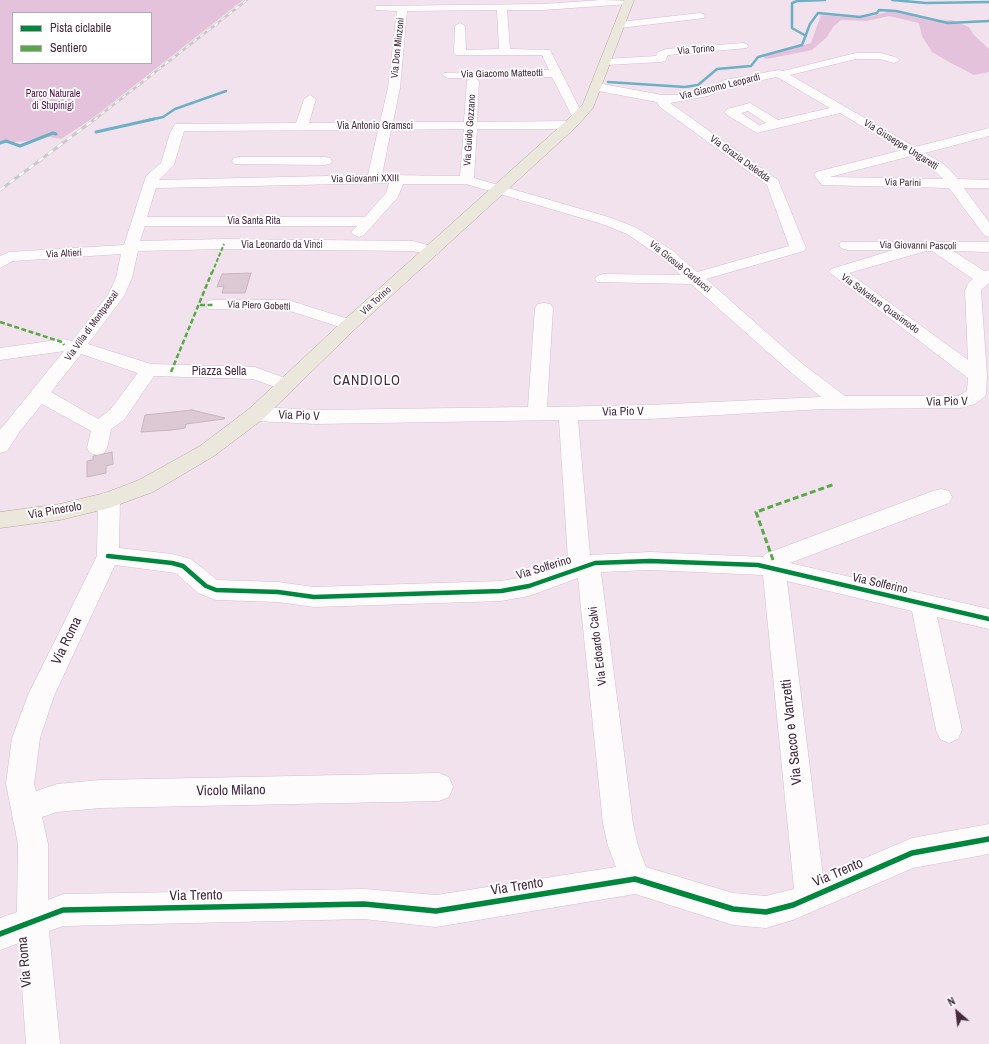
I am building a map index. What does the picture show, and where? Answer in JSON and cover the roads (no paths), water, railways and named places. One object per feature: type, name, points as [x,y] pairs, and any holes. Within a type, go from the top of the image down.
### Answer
[{"type":"main road","name":"Via Torino","points":[[109,500],[146,486],[180,468],[231,434],[256,414],[349,325],[500,190],[574,121],[589,105],[629,0]]},
{"type":"main road","name":"Via Pinerolo","points":[[0,520],[60,512],[109,500]]},
{"type":"street","points":[[380,8],[543,7],[629,0]]},
{"type":"street","name":"Via Giacomo Matteotti","points":[[502,7],[505,53]]},
{"type":"street","name":"Via Don Minzoni","points":[[374,179],[387,126],[394,88],[402,8]]},
{"type":"street","points":[[620,24],[700,16]]},
{"type":"street","name":"Via Giacomo Matteotti","points":[[460,26],[460,53],[546,52],[574,121]]},
{"type":"street","name":"Via Torino","points":[[606,62],[661,59],[662,54],[666,52],[743,46]]},
{"type":"street","name":"Via Giacomo Leopardi","points":[[662,99],[676,99],[708,92],[725,84],[786,76],[856,56],[881,56],[894,60]]},
{"type":"street","name":"Via Giacomo Matteotti","points":[[448,75],[556,74]]},
{"type":"street","name":"Via Giuseppe Ungaretti","points":[[786,76],[940,168],[954,184],[989,232]]},
{"type":"street","name":"Via Guido Gozzano","points":[[467,180],[473,81]]},
{"type":"street","points":[[597,87],[662,99]]},
{"type":"street","points":[[301,126],[310,99]]},
{"type":"street","name":"Via Grazia Deledda","points":[[603,279],[686,280],[798,248],[773,183],[664,104],[662,99]]},
{"type":"street","points":[[776,124],[842,109]]},
{"type":"street","name":"Via Antonio Gramsci","points":[[180,127],[471,125],[574,121]]},
{"type":"street","points":[[234,172],[255,126]]},
{"type":"street","name":"Via Villa di Montpascal","points":[[0,446],[13,426],[40,394],[116,296],[124,278],[131,247],[153,176],[167,165],[172,154],[176,134],[180,127]]},
{"type":"street","points":[[913,151],[989,132]]},
{"type":"street","name":"Via Parini","points":[[913,151],[821,175],[827,182],[989,184]]},
{"type":"street","name":"Via Giovanni XXIII","points":[[150,184],[325,161]]},
{"type":"street","name":"Via Giovanni XXIII","points":[[234,172],[374,179],[467,180],[500,190]]},
{"type":"street","name":"Via Giovanni XXIII","points":[[234,172],[269,172]]},
{"type":"street","points":[[346,246],[393,194],[397,179]]},
{"type":"street","name":"Via Giosuè Carducci","points":[[500,190],[600,219],[632,232],[667,254],[794,366],[840,402]]},
{"type":"street","name":"Via Santa Rita","points":[[139,222],[370,221]]},
{"type":"street","name":"Via Leonardo da Vinci","points":[[131,247],[224,244],[413,246],[432,251]]},
{"type":"street","name":"Via Giovanni Pascoli","points":[[847,245],[989,247]]},
{"type":"street","points":[[930,246],[987,277],[975,285],[973,290],[983,324],[976,394],[968,399]]},
{"type":"street","name":"Via Salvatore Quasimodo","points":[[930,246],[837,272],[978,376]]},
{"type":"street","name":"Via Altieri","points":[[0,262],[9,257],[131,247]]},
{"type":"street","name":"Via Piero Gobetti","points":[[214,305],[288,305],[349,325]]},
{"type":"street","points":[[537,414],[544,308]]},
{"type":"street","name":"Piazza Sella","points":[[0,354],[64,345],[78,346],[149,370],[171,372],[255,373],[286,385]]},
{"type":"street","name":"Via Giosuè Carducci","points":[[794,366],[800,377],[802,387],[799,404]]},
{"type":"street","points":[[97,448],[102,426],[117,415],[149,370]]},
{"type":"street","points":[[40,394],[93,425],[102,426]]},
{"type":"street","name":"Via Pio V","points":[[256,414],[316,417],[649,412],[840,402],[951,402],[968,399],[989,407]]},
{"type":"street","name":"Via Edoardo Calvi","points":[[568,413],[579,559],[589,572],[613,770],[618,824],[623,846],[635,879]]},
{"type":"street","points":[[774,568],[773,560],[941,497]]},
{"type":"street","name":"Via Roma","points":[[43,1044],[33,922],[33,844],[20,784],[26,738],[41,695],[108,556],[109,500]]},
{"type":"street","name":"Via Solferino","points":[[108,556],[172,563],[183,566],[192,572],[206,586],[216,590],[278,592],[314,597],[500,590],[529,586],[595,563],[650,561],[758,565],[922,604],[989,618]]},
{"type":"street","name":"Via Sacco e Vanzetti","points":[[774,568],[810,897]]},
{"type":"street","points":[[922,604],[949,730]]},
{"type":"street","name":"Vicolo Milano","points":[[26,808],[57,798],[100,794],[439,787]]},
{"type":"street","name":"Via Trento","points":[[0,934],[63,910],[364,904],[436,911],[635,879],[733,909],[766,912],[793,905],[912,853],[989,839]]},
{"type":"waterway","points":[[806,36],[792,28],[792,3],[797,1],[825,0]]},
{"type":"waterway","points":[[892,0],[926,3],[989,2]]},
{"type":"waterway","points":[[806,36],[810,24],[818,13],[860,17],[877,13],[879,10],[896,11],[948,23],[989,21]]},
{"type":"waterway","points":[[608,82],[685,87],[698,85],[717,69],[751,66],[758,57],[802,45],[806,36]]},
{"type":"waterway","points":[[149,120],[163,117],[175,109],[226,91]]},
{"type":"waterway","points":[[96,132],[154,119]]},
{"type":"waterway","points":[[0,143],[6,141],[20,146],[53,133],[56,134]]},
{"type":"railway","points":[[94,120],[247,0]]},
{"type":"railway","points":[[0,190],[95,119]]},
{"type":"district","name":"CANDIOLO","points":[[367,381]]},
{"type":"park label","name":"Parco Naturale di Stupinigi","points":[[53,100]]}]
